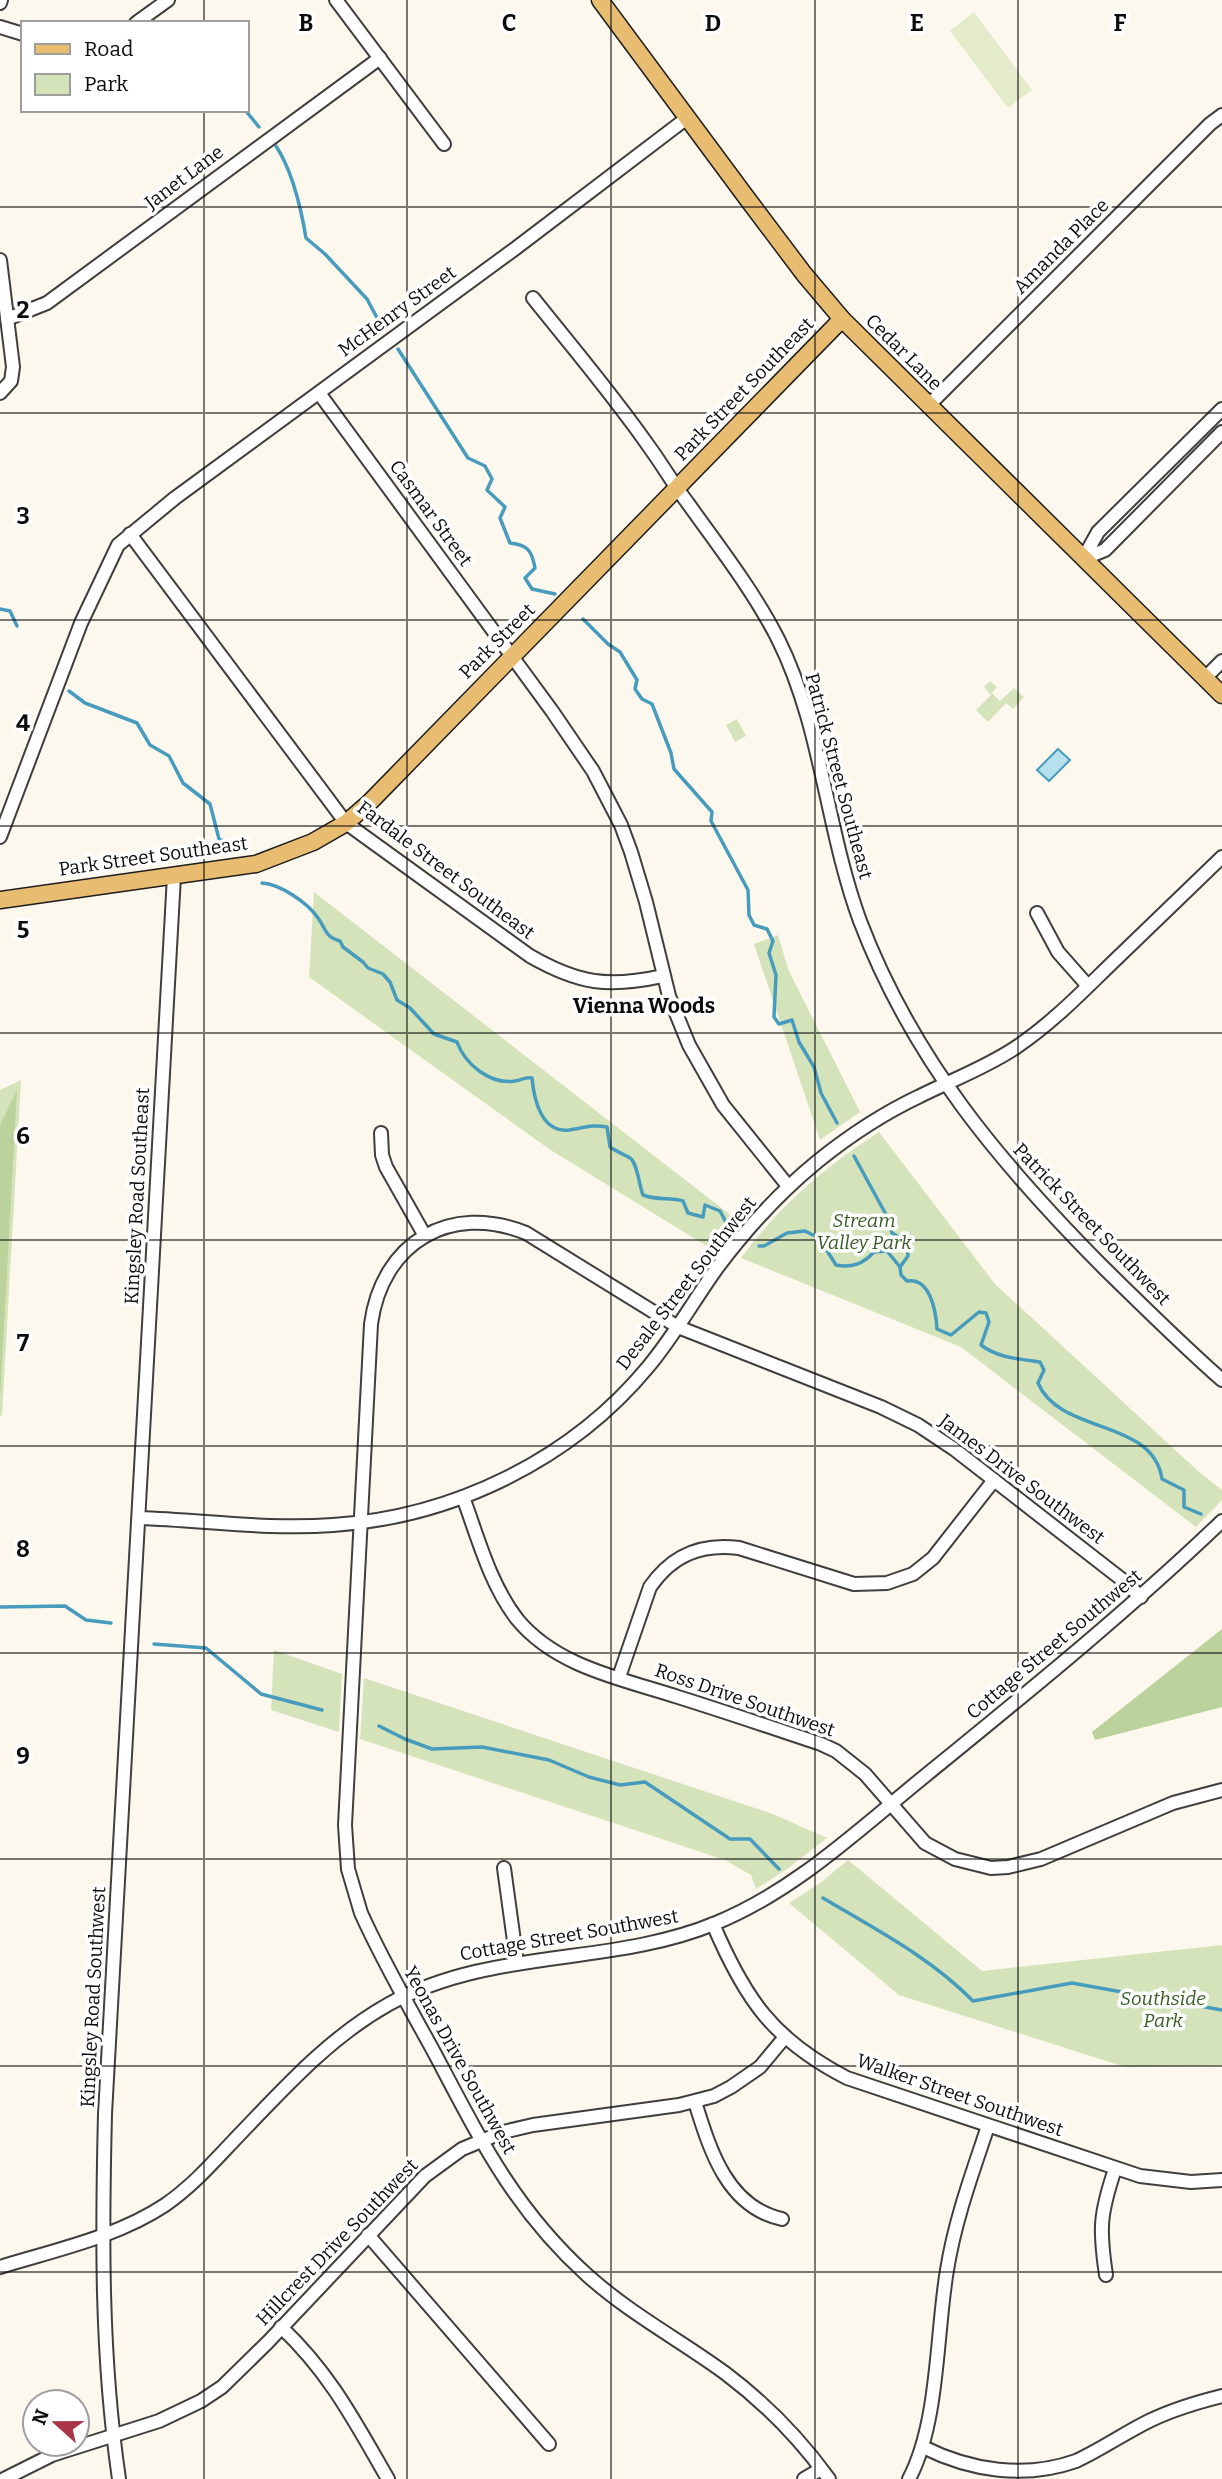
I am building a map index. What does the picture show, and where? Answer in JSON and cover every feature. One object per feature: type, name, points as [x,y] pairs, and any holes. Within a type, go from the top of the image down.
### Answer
[{"type":"main road","name":"Cedar Lane","points":[[600,0],[804,274],[842,319],[1222,695]]},
{"type":"main road","name":"Park Street Southeast","points":[[677,488],[842,319]]},
{"type":"main road","name":"Park Street","points":[[346,823],[392,782],[677,488]]},
{"type":"main road","name":"Park Street Southeast","points":[[0,900],[256,864],[291,852],[346,823]]},
{"type":"street","points":[[139,21],[167,0]]},
{"type":"street","points":[[336,0],[444,144]]},
{"type":"street","points":[[0,27],[21,33]]},
{"type":"street","name":"Janet Lane","points":[[7,319],[47,303],[380,58]]},
{"type":"street","name":"Amanda Place","points":[[928,406],[1222,115]]},
{"type":"street","name":"McHenry Street","points":[[0,837],[94,592],[112,554],[131,534],[175,498],[687,118]]},
{"type":"street","points":[[0,260],[13,367],[4,390]]},
{"type":"street","name":"Patrick Street Southeast","points":[[533,298],[624,412],[742,578],[781,647],[810,727],[835,839],[860,922],[902,1014],[945,1085]]},
{"type":"street","name":"Casmar Street","points":[[319,393],[573,739],[607,794],[631,852],[663,976],[689,1045],[707,1080],[735,1123],[788,1186]]},
{"type":"street","points":[[1083,559],[1098,532],[1222,409]]},
{"type":"street","points":[[1083,559],[1105,550],[1222,432]]},
{"type":"street","name":"Fardale Street Southeast","points":[[131,534],[346,823],[548,967],[582,979],[605,983],[633,982],[663,976]]},
{"type":"street","points":[[1205,678],[1222,662]]},
{"type":"street","name":"Desale Street Southwest","points":[[139,1518],[299,1526],[361,1522],[413,1513],[463,1497],[528,1467],[584,1429],[631,1386],[678,1327],[744,1234],[788,1186],[857,1132],[903,1104],[972,1073],[1044,1027],[1222,857]]},
{"type":"street","name":"Kingsley Road Southeast","points":[[139,1518],[174,876]]},
{"type":"street","points":[[1037,913],[1058,952],[1088,986]]},
{"type":"street","name":"Patrick Street Southwest","points":[[945,1085],[1002,1159],[1066,1229],[1222,1380]]},
{"type":"street","points":[[380,1133],[386,1167],[425,1236]]},
{"type":"street","name":"James Drive Southwest","points":[[425,1236],[463,1223],[495,1223],[511,1227],[526,1233],[678,1327],[881,1407],[940,1439],[1141,1597]]},
{"type":"street","name":"Yeonas Drive Southwest","points":[[425,1236],[395,1261],[386,1275],[374,1308],[345,1847],[348,1869],[361,1913],[481,2140],[533,2219],[575,2263],[618,2300],[726,2374],[756,2399],[780,2421],[825,2474]]},
{"type":"street","points":[[619,1677],[650,1587],[668,1565],[678,1558],[711,1546],[732,1547],[854,1584],[887,1583],[913,1574],[933,1558],[994,1479]]},
{"type":"street","name":"Ross Drive Southwest","points":[[463,1497],[498,1588],[519,1621],[533,1635],[565,1658],[821,1744],[852,1762],[865,1774],[916,1834],[940,1852],[972,1865],[1008,1867],[1041,1860],[1173,1802],[1222,1790]]},
{"type":"street","name":"Kingsley Road Southwest","points":[[119,2479],[104,2329],[102,2234],[105,2114],[139,1518]]},
{"type":"street","name":"Cottage Street Southwest","points":[[0,2267],[143,2218],[187,2188],[327,2046],[365,2018],[404,1997],[456,1975],[661,1941],[713,1924],[765,1899],[791,1883],[1065,1663],[1222,1521]]},
{"type":"street","points":[[503,1868],[517,1963]]},
{"type":"street","name":"Walker Street Southwest","points":[[713,1924],[740,1983],[766,2019],[825,2067],[847,2078],[1115,2169],[1166,2181],[1222,2180]]},
{"type":"street","name":"Hillcrest Drive Southwest","points":[[4,2479],[52,2455],[159,2421],[201,2401],[241,2371],[425,2176],[452,2156],[481,2140],[533,2125],[695,2102],[723,2092],[760,2067],[785,2037]]},
{"type":"street","points":[[695,2102],[715,2158],[730,2185],[757,2211],[782,2219]]},
{"type":"street","points":[[909,2479],[923,2447],[953,2239],[988,2126]]},
{"type":"street","points":[[1106,2275],[1100,2238],[1101,2220],[1115,2169]]},
{"type":"street","points":[[368,2235],[549,2444]]},
{"type":"street","points":[[281,2327],[318,2365],[333,2385],[386,2478]]},
{"type":"street","points":[[923,2447],[962,2465],[982,2470],[1002,2473],[1043,2472],[1078,2460],[1155,2418],[1222,2396]]},
{"type":"street","points":[[804,2479],[825,2474]]},
{"type":"green space","points":[[974,12],[1032,90],[1008,108],[950,31]]},
{"type":"green space","points":[[990,681],[997,687],[992,693],[1000,701],[1014,688],[1024,697],[1013,709],[1006,703],[988,722],[976,710],[991,695],[984,687]]},
{"type":"green space","points":[[737,719],[746,736],[735,742],[726,725]]},
{"type":"green space","points":[[314,892],[737,1220],[713,1250],[549,1149],[309,977]]},
{"type":"green space","points":[[778,935],[788,969],[860,1112],[820,1140],[754,944]]},
{"type":"green space","points":[[21,1080],[2,1415],[0,1416],[0,1090]]},
{"type":"green space","points":[[17,1090],[0,1400],[0,1125]]},
{"type":"green space","name":"Stream Valley Park","points":[[879,1132],[995,1284],[1222,1490],[1222,1500],[1196,1527],[961,1347],[741,1258],[771,1221],[804,1188]]},
{"type":"green space","points":[[1222,1629],[1222,1707],[1095,1740],[1092,1732]]},
{"type":"green space","points":[[274,1650],[342,1674],[339,1732],[271,1710]]},
{"type":"green space","points":[[364,1678],[773,1814],[827,1838],[756,1889],[751,1875],[725,1860],[360,1739]]},
{"type":"green space","name":"Southside Park","points":[[848,1860],[982,1971],[1222,1945],[1222,2065],[1125,2067],[899,1995],[789,1903],[819,1884]]},
{"type":"water","points":[[1058,749],[1070,760],[1049,781],[1037,770]]},
{"type":"waterway","points":[[247,112],[259,127]]},
{"type":"waterway","points":[[276,146],[292,179],[306,238],[325,254],[367,299],[383,329]]},
{"type":"waterway","points":[[398,349],[468,458],[485,466],[492,479],[487,490],[505,507],[500,518],[510,543],[525,547],[532,557],[535,568],[525,578],[532,589],[555,594]]},
{"type":"waterway","points":[[0,609],[10,611],[17,626]]},
{"type":"waterway","points":[[583,619],[620,652],[637,680],[635,689],[642,699],[652,704],[671,753],[674,769],[712,812],[711,821],[748,890],[749,915],[754,925],[767,929],[773,941],[769,953],[776,975],[774,1017],[779,1024],[792,1020],[799,1042],[814,1067],[821,1093],[837,1123]]},
{"type":"waterway","points":[[69,691],[85,703],[137,723],[150,745],[169,756],[183,783],[210,804],[219,839],[238,847]]},
{"type":"waterway","points":[[262,883],[285,891],[308,906],[329,935],[340,941],[343,947],[368,968],[383,974],[390,982],[397,1000],[410,1008],[434,1034],[457,1042],[466,1058],[480,1071],[497,1080],[532,1078],[537,1104],[552,1126],[569,1130],[607,1127],[610,1147],[632,1160],[643,1195],[683,1201],[688,1213],[703,1217],[705,1205],[720,1211],[727,1224]]},
{"type":"waterway","points":[[854,1156],[889,1220],[892,1233],[907,1242],[908,1256],[900,1267]]},
{"type":"waterway","points":[[759,1246],[764,1246],[787,1233],[805,1231],[819,1238],[836,1265],[857,1264],[874,1252],[887,1251],[900,1267],[901,1275],[907,1281],[921,1284],[926,1290],[933,1305],[937,1329],[951,1335],[979,1312],[986,1313],[989,1322],[981,1345],[1002,1355],[1040,1362],[1044,1370],[1038,1383],[1049,1400],[1065,1411],[1142,1446],[1155,1459],[1162,1479],[1184,1490],[1184,1507],[1201,1514]]},
{"type":"waterway","points":[[0,1607],[65,1606],[86,1620],[111,1623]]},
{"type":"waterway","points":[[154,1644],[206,1648],[261,1694],[322,1710]]},
{"type":"waterway","points":[[379,1726],[432,1749],[482,1747],[549,1760],[589,1777],[620,1785],[645,1782],[730,1839],[750,1839],[779,1869]]},
{"type":"waterway","points":[[823,1898],[920,1957],[973,2001],[1072,1983],[1222,2010]]},
{"type":"district","name":"Vienna Woods","points":[[644,1006]]}]
